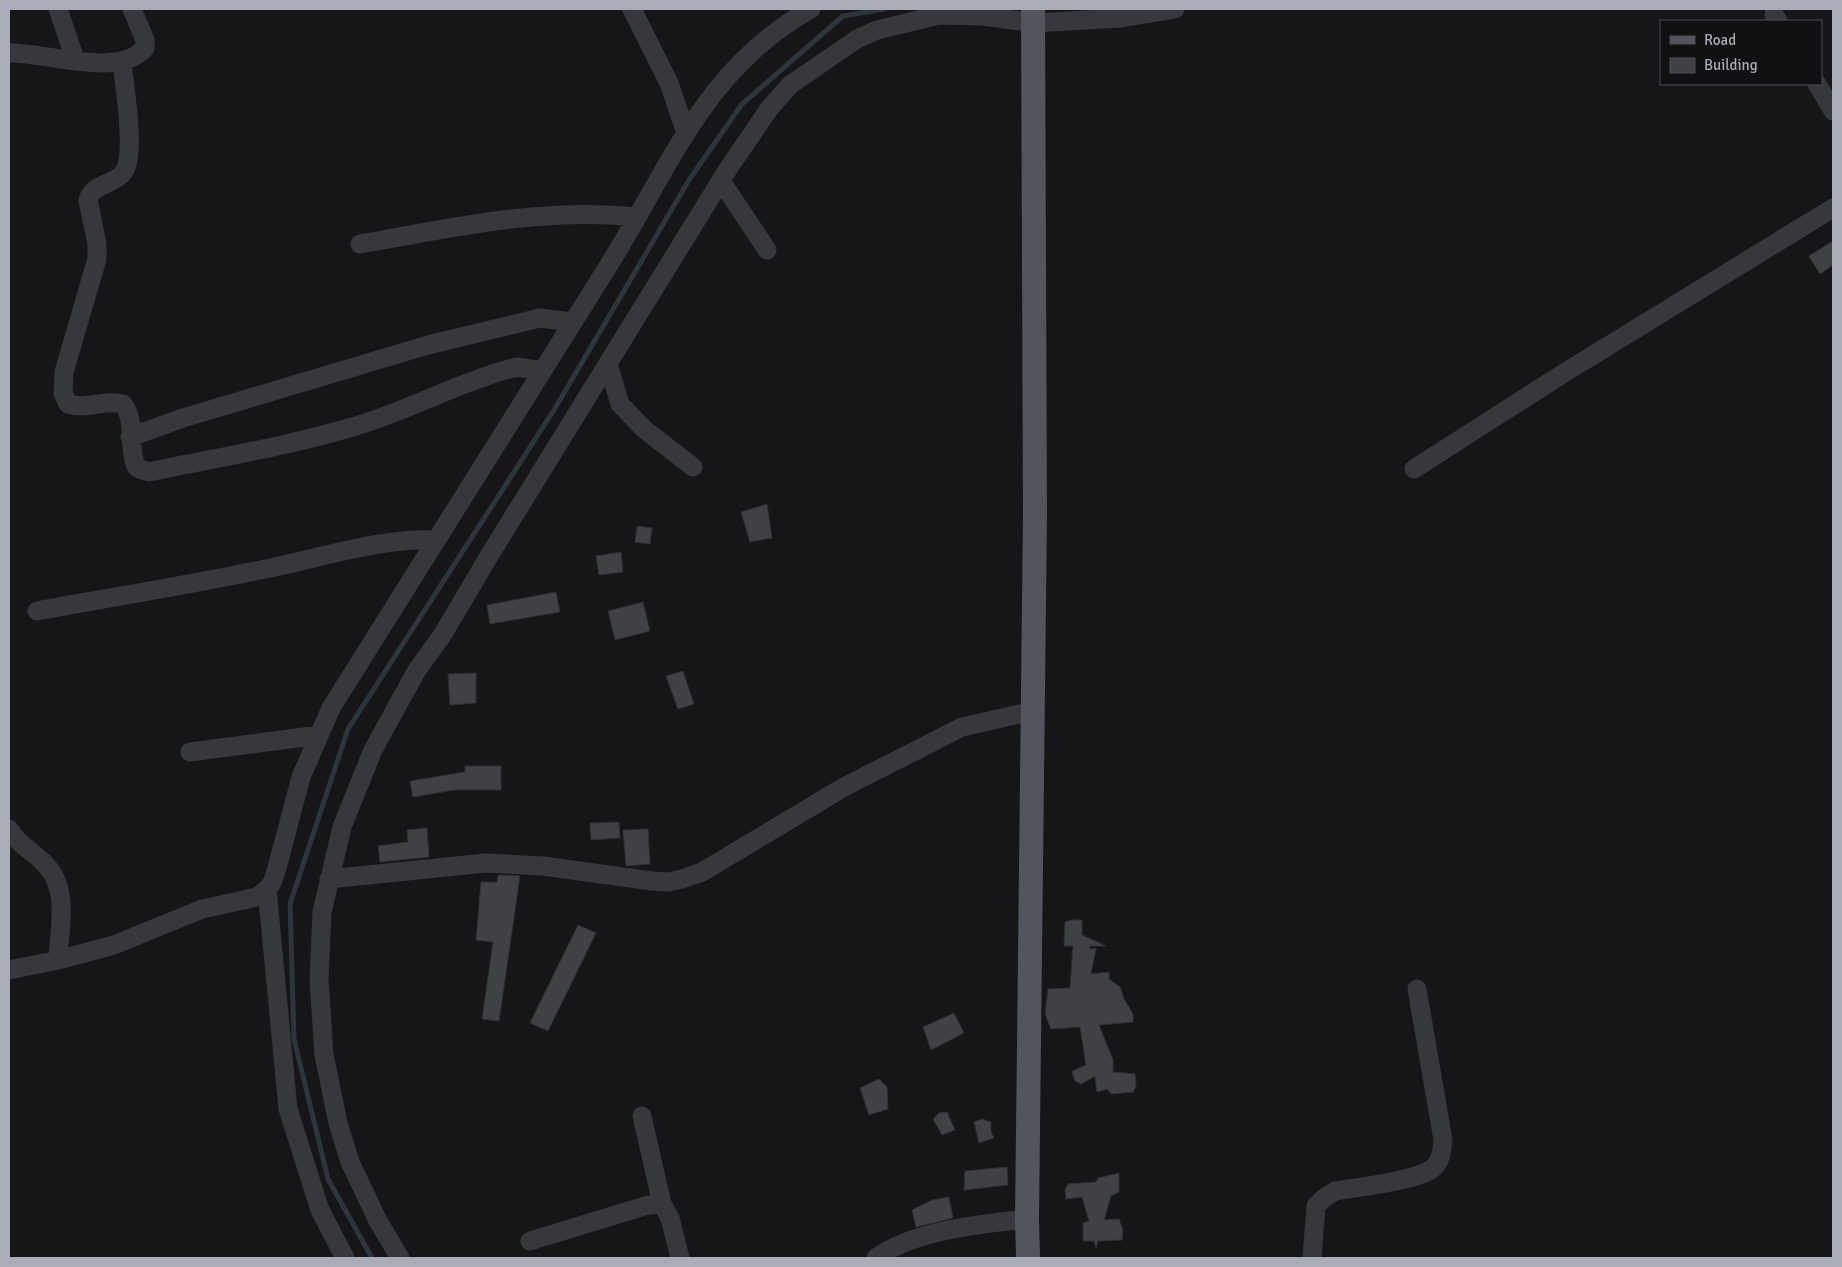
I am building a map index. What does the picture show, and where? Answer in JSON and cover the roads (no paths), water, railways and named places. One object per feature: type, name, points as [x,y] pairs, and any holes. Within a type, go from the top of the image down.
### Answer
[{"type":"main road","points":[[1028,1258],[1036,438],[1033,16]]},
{"type":"street","points":[[58,9],[75,59]]},
{"type":"street","points":[[9,53],[122,62],[139,55],[145,48],[145,40],[132,9]]},
{"type":"street","points":[[632,9],[669,83],[686,133]]},
{"type":"street","points":[[9,970],[58,960],[114,945],[202,909],[259,896],[267,889],[272,883],[301,777],[331,708],[608,266],[686,133],[718,85],[736,64],[772,33],[810,9]]},
{"type":"street","points":[[400,1258],[378,1221],[350,1162],[338,1123],[324,1055],[319,964],[322,912],[342,827],[373,750],[417,670],[443,634],[493,548],[721,180],[769,109],[790,85],[857,39],[902,22],[939,15],[1121,18],[1175,9]]},
{"type":"street","points":[[122,62],[128,119],[128,156],[124,172],[117,178],[94,189],[88,200],[97,258],[86,289],[62,384],[68,404],[76,407],[115,401],[123,404],[130,420],[130,437],[134,462],[137,468],[149,472],[294,442],[400,412],[509,368],[542,371]]},
{"type":"street","points":[[1817,85],[1833,111]]},
{"type":"street","points":[[721,180],[767,250]]},
{"type":"street","points":[[1414,469],[1564,373],[1833,208]]},
{"type":"street","points":[[360,244],[534,215],[596,213],[636,216]]},
{"type":"street","points":[[130,437],[183,418],[428,345],[533,319],[572,322]]},
{"type":"street","points":[[608,364],[620,404],[644,429],[693,467]]},
{"type":"street","points":[[38,610],[256,571],[385,543],[436,540]]},
{"type":"street","points":[[329,879],[486,864],[543,866],[668,882],[682,879],[717,864],[844,787],[962,727],[1033,710]]},
{"type":"street","points":[[190,752],[319,735]]},
{"type":"street","points":[[9,829],[54,872],[59,883],[62,896],[58,960]]},
{"type":"street","points":[[267,889],[288,1109],[320,1210],[345,1258]]},
{"type":"street","points":[[1312,1258],[1316,1206],[1324,1198],[1336,1191],[1415,1176],[1431,1169],[1439,1161],[1443,1140],[1417,989]]},
{"type":"street","points":[[642,1116],[662,1204],[670,1218],[680,1258]]},
{"type":"street","points":[[530,1241],[648,1206],[662,1204]]},
{"type":"street","points":[[876,1258],[907,1243],[928,1236],[982,1224],[1027,1220]]},
{"type":"waterway","points":[[372,1258],[328,1179],[294,1039],[290,904],[348,729],[554,410],[689,180],[742,104],[843,16],[885,9]]}]
